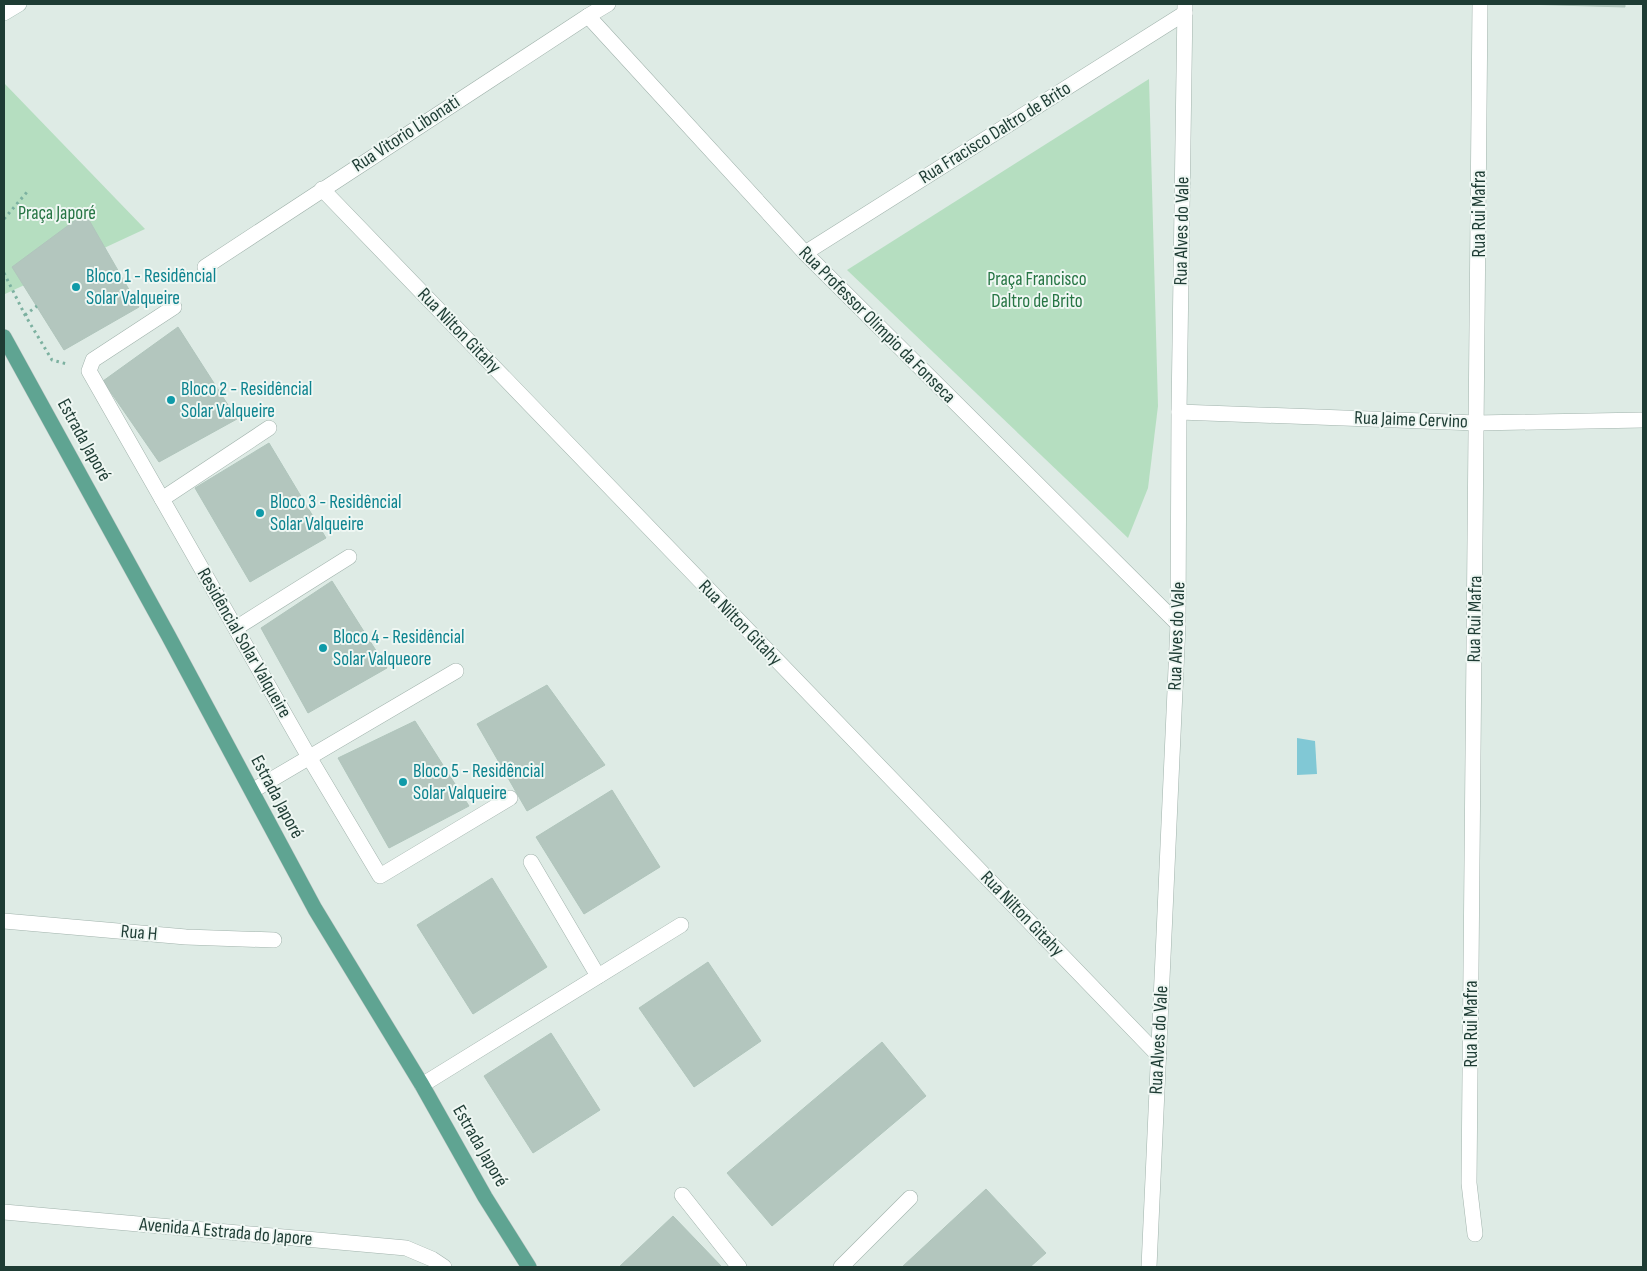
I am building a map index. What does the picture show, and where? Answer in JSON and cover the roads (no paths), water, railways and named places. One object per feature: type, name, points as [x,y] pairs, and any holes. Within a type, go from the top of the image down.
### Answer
[{"type":"main road","name":"Estrada Japoré","points":[[4,337],[102,512],[315,909],[422,1085],[485,1197],[529,1267]]},
{"type":"street","points":[[4,13],[19,4]]},
{"type":"street","name":"Rua Vitorio Libonati","points":[[205,267],[608,4]]},
{"type":"street","name":"Rua Rui Mafra","points":[[1475,1234],[1469,1183],[1480,4]]},
{"type":"street","name":"Rua Fracisco Daltro de Brito","points":[[805,253],[1185,8]]},
{"type":"street","name":"Rua Alves do Vale","points":[[1149,1267],[1178,624],[1185,8]]},
{"type":"street","name":"Rua Professor Olimpio da Fonseca","points":[[588,16],[805,253],[1178,624]]},
{"type":"street","name":"Rua Nilton Gitahy","points":[[322,189],[1158,1056]]},
{"type":"street","name":"Residêncial Solar Valqueire","points":[[174,307],[93,360],[89,371],[309,757],[380,876],[510,798]]},
{"type":"street","name":"Rua Jaime Cervino","points":[[1179,412],[1477,423],[1643,420]]},
{"type":"street","points":[[162,499],[269,428]]},
{"type":"street","points":[[236,628],[348,557]]},
{"type":"street","points":[[252,791],[456,671]]},
{"type":"street","points":[[531,862],[598,976]]},
{"type":"street","name":"Rua H","points":[[4,921],[186,938],[274,940]]},
{"type":"street","points":[[422,1085],[681,925]]},
{"type":"street","points":[[682,1195],[739,1267]]},
{"type":"street","points":[[841,1267],[910,1198]]},
{"type":"street","name":"Avenida A Estrada do Japore","points":[[4,1212],[406,1248],[432,1259],[444,1267]]},
{"type":"water","points":[[1297,738],[1315,741],[1317,774],[1297,775]]},
{"type":"place","name":"Bloco 1 - Residêncial Solar Valqueire","points":[[76,287]]},
{"type":"place","name":"Bloco 2 - Residêncial Solar Valqueire","points":[[171,400]]},
{"type":"place","name":"Bloco 3 - Residêncial Solar Valqueire","points":[[260,513]]},
{"type":"place","name":"Bloco 4 - Residêncial Solar Valqueore","points":[[323,648]]},
{"type":"place","name":"Bloco 5 - Residêncial Solar Valqueire","points":[[403,782]]},
{"type":"park label","name":"Praça Japoré","points":[[57,213]]},
{"type":"park label","name":"Praça Francisco Daltro de Brito","points":[[1037,290]]}]
